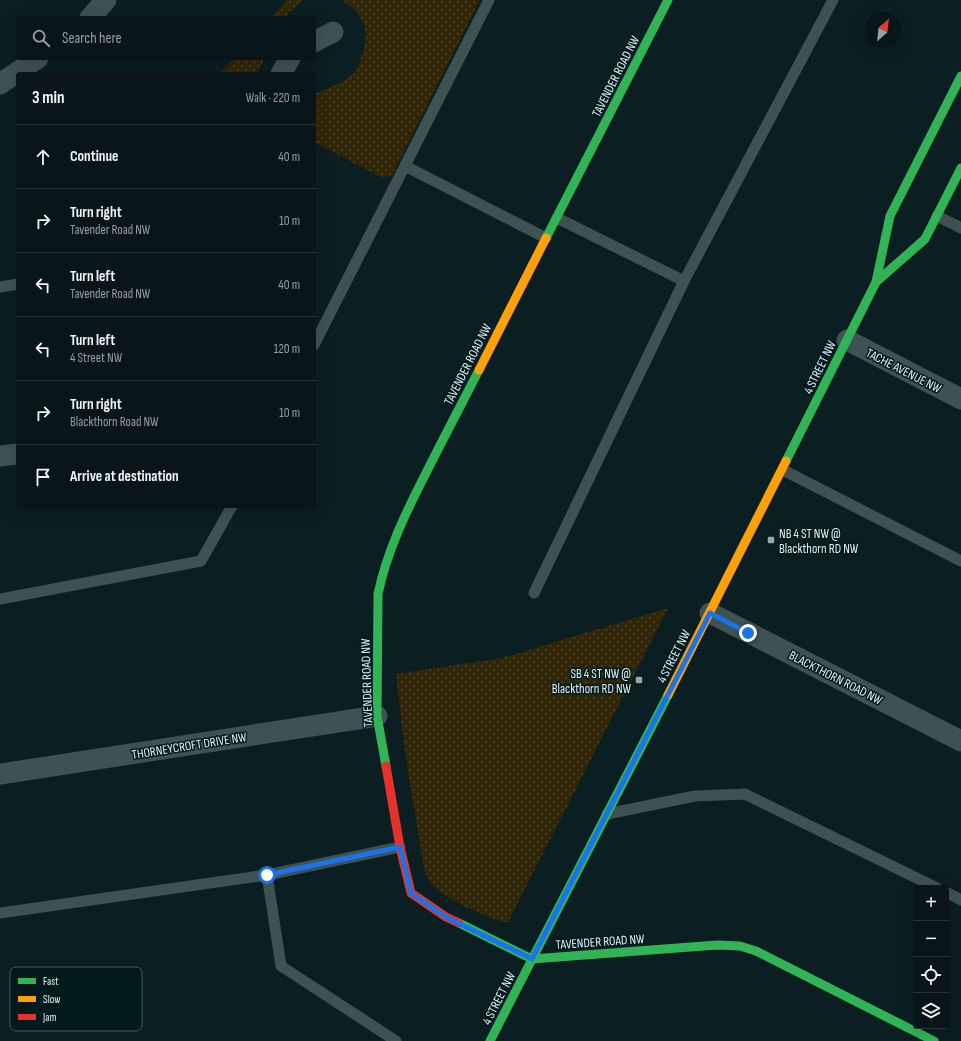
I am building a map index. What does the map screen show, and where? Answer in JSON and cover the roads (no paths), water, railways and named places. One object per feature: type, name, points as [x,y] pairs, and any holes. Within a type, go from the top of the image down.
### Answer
[{"type":"street","points":[[92,16],[106,0]]},
{"type":"street","name":"TAVENDER ROAD NW","points":[[668,0],[394,538],[380,578],[378,594],[377,716],[400,847],[411,893],[446,917],[532,959],[717,945],[740,946],[756,951],[934,1041]]},
{"type":"street","points":[[316,41],[333,32]]},
{"type":"street","points":[[18,72],[35,60]]},
{"type":"street","points":[[283,72],[289,60]]},
{"type":"street","points":[[0,84],[16,73]]},
{"type":"street","name":"4 STREET NW","points":[[490,1041],[783,470],[876,282],[890,216],[961,76]]},
{"type":"street","name":"4 STREET NW","points":[[876,282],[925,239],[961,168]]},
{"type":"street","name":"TACHE AVENUE NW","points":[[847,340],[961,399]]},
{"type":"street","points":[[0,456],[16,454]]},
{"type":"street","name":"BLACKTHORN ROAD NW","points":[[710,613],[961,742]]},
{"type":"street","name":"THORNEYCROFT DRIVE NW","points":[[0,774],[377,716]]},
{"type":"lane","points":[[316,341],[489,0]]},
{"type":"lane","points":[[534,593],[684,281],[833,0]]},
{"type":"lane","points":[[405,166],[546,238]]},
{"type":"lane","points":[[937,216],[961,228]]},
{"type":"lane","points":[[557,218],[684,281]]},
{"type":"lane","points":[[0,287],[16,284]]},
{"type":"lane","points":[[783,470],[961,561]]},
{"type":"lane","points":[[0,599],[202,561],[231,508]]},
{"type":"lane","points":[[606,814],[695,796],[745,794],[932,885]]},
{"type":"lane","points":[[0,914],[267,875],[400,847]]},
{"type":"lane","points":[[267,875],[281,966],[396,1041]]},
{"type":"lane","points":[[949,894],[961,900]]},
{"type":"place","name":"NB 4 ST NW @ Blackthorn RD NW","points":[[771,540]]},
{"type":"place","name":"SB 4 ST NW @ Blackthorn RD NW","points":[[639,680]]}]
